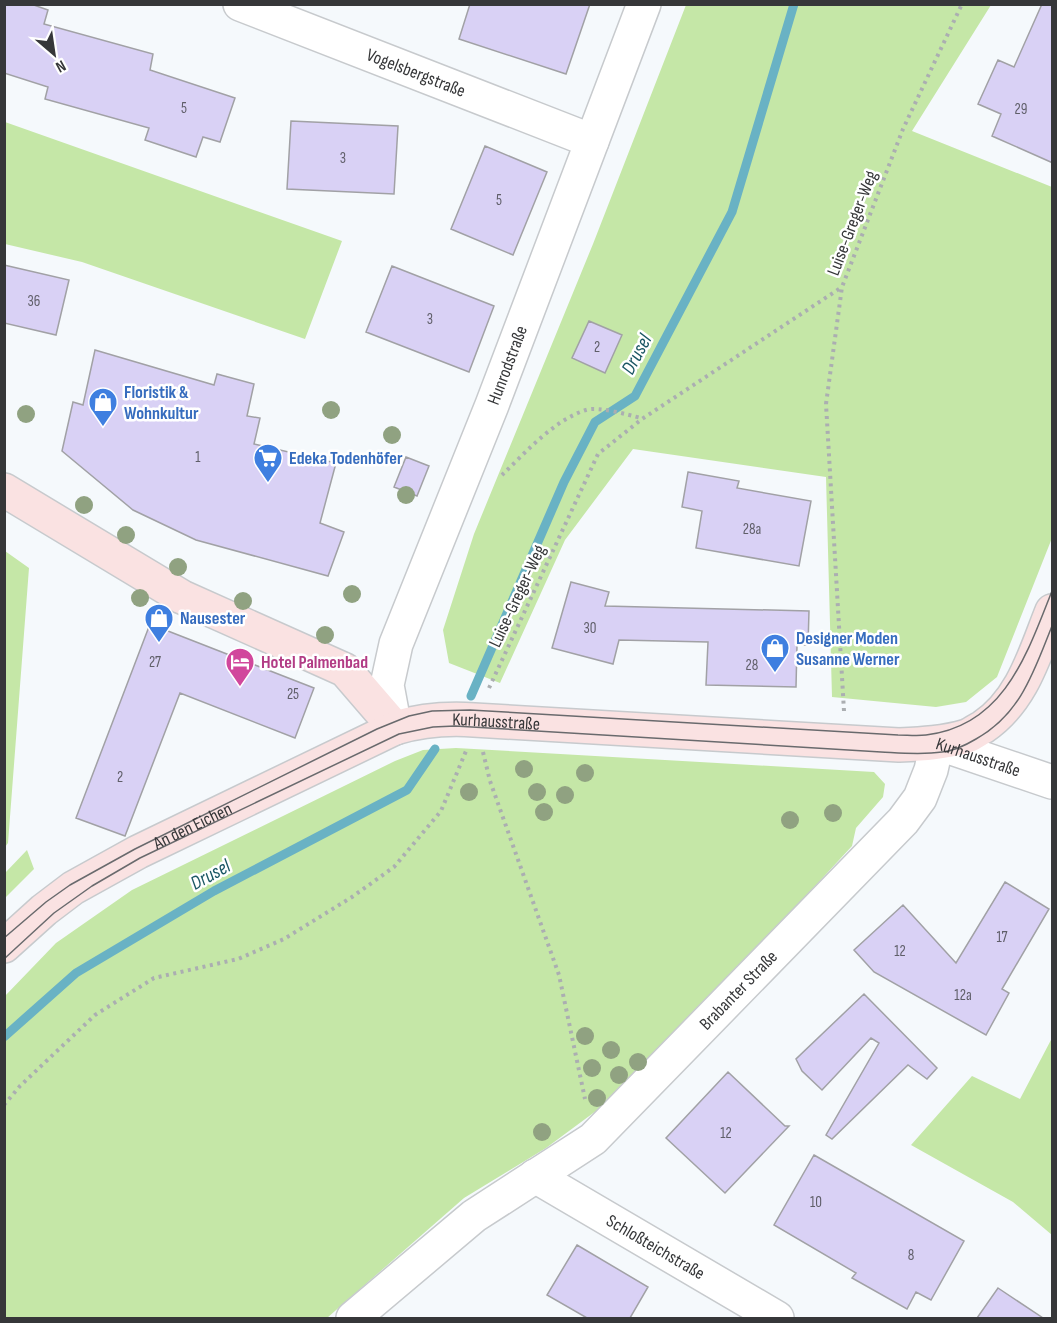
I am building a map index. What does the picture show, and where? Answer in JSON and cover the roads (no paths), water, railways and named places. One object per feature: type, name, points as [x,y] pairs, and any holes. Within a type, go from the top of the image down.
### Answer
[{"type":"street","name":"Vogelsbergstraße","points":[[240,4],[592,141]]},
{"type":"street","name":"Hunrodstraße","points":[[395,728],[387,685],[396,644],[644,4]]},
{"type":"street","points":[[4,490],[182,597],[345,670],[395,728]]},
{"type":"street","points":[[937,743],[969,735],[994,719],[1014,697],[1027,674],[1053,611]]},
{"type":"street","name":"Kurhausstraße","points":[[395,728],[442,718],[899,745],[937,743],[1053,782]]},
{"type":"street","name":"An den Eichen","points":[[4,946],[44,910],[83,883],[138,852],[395,728]]},
{"type":"street","name":"Brabanter Straße","points":[[353,1318],[474,1216],[593,1139],[903,821],[920,798],[931,770],[937,743]]},
{"type":"street","name":"Schloßteichstraße","points":[[534,1176],[777,1318]]},
{"type":"waterway","name":"Drusel","points":[[471,696],[564,482],[595,422],[635,396],[732,212],[794,4]]},
{"type":"waterway","name":"Drusel","points":[[4,1037],[76,973],[214,891],[407,790],[435,749]]},
{"type":"tram line","points":[[4,938],[70,885],[135,849],[377,729],[409,716],[432,711],[470,710],[912,735],[926,735],[953,729],[975,718],[994,702],[1009,683],[1033,639],[1052,591]]},
{"type":"tram line","points":[[4,959],[54,913],[92,886],[140,858],[399,734],[433,727],[455,726],[896,753],[946,751],[976,739],[1004,717],[1015,704],[1032,675],[1052,626]]},
{"type":"place","name":"Floristik & Wohnkultur","points":[[103,428]]},
{"type":"place","name":"Edeka Todenhöfer","points":[[268,484]]},
{"type":"place","name":"Nausester","points":[[159,644]]},
{"type":"place","name":"Designer Moden Susanne Werner","points":[[775,674]]},
{"type":"place","name":"Hotel Palmenbad","points":[[240,688]]}]
